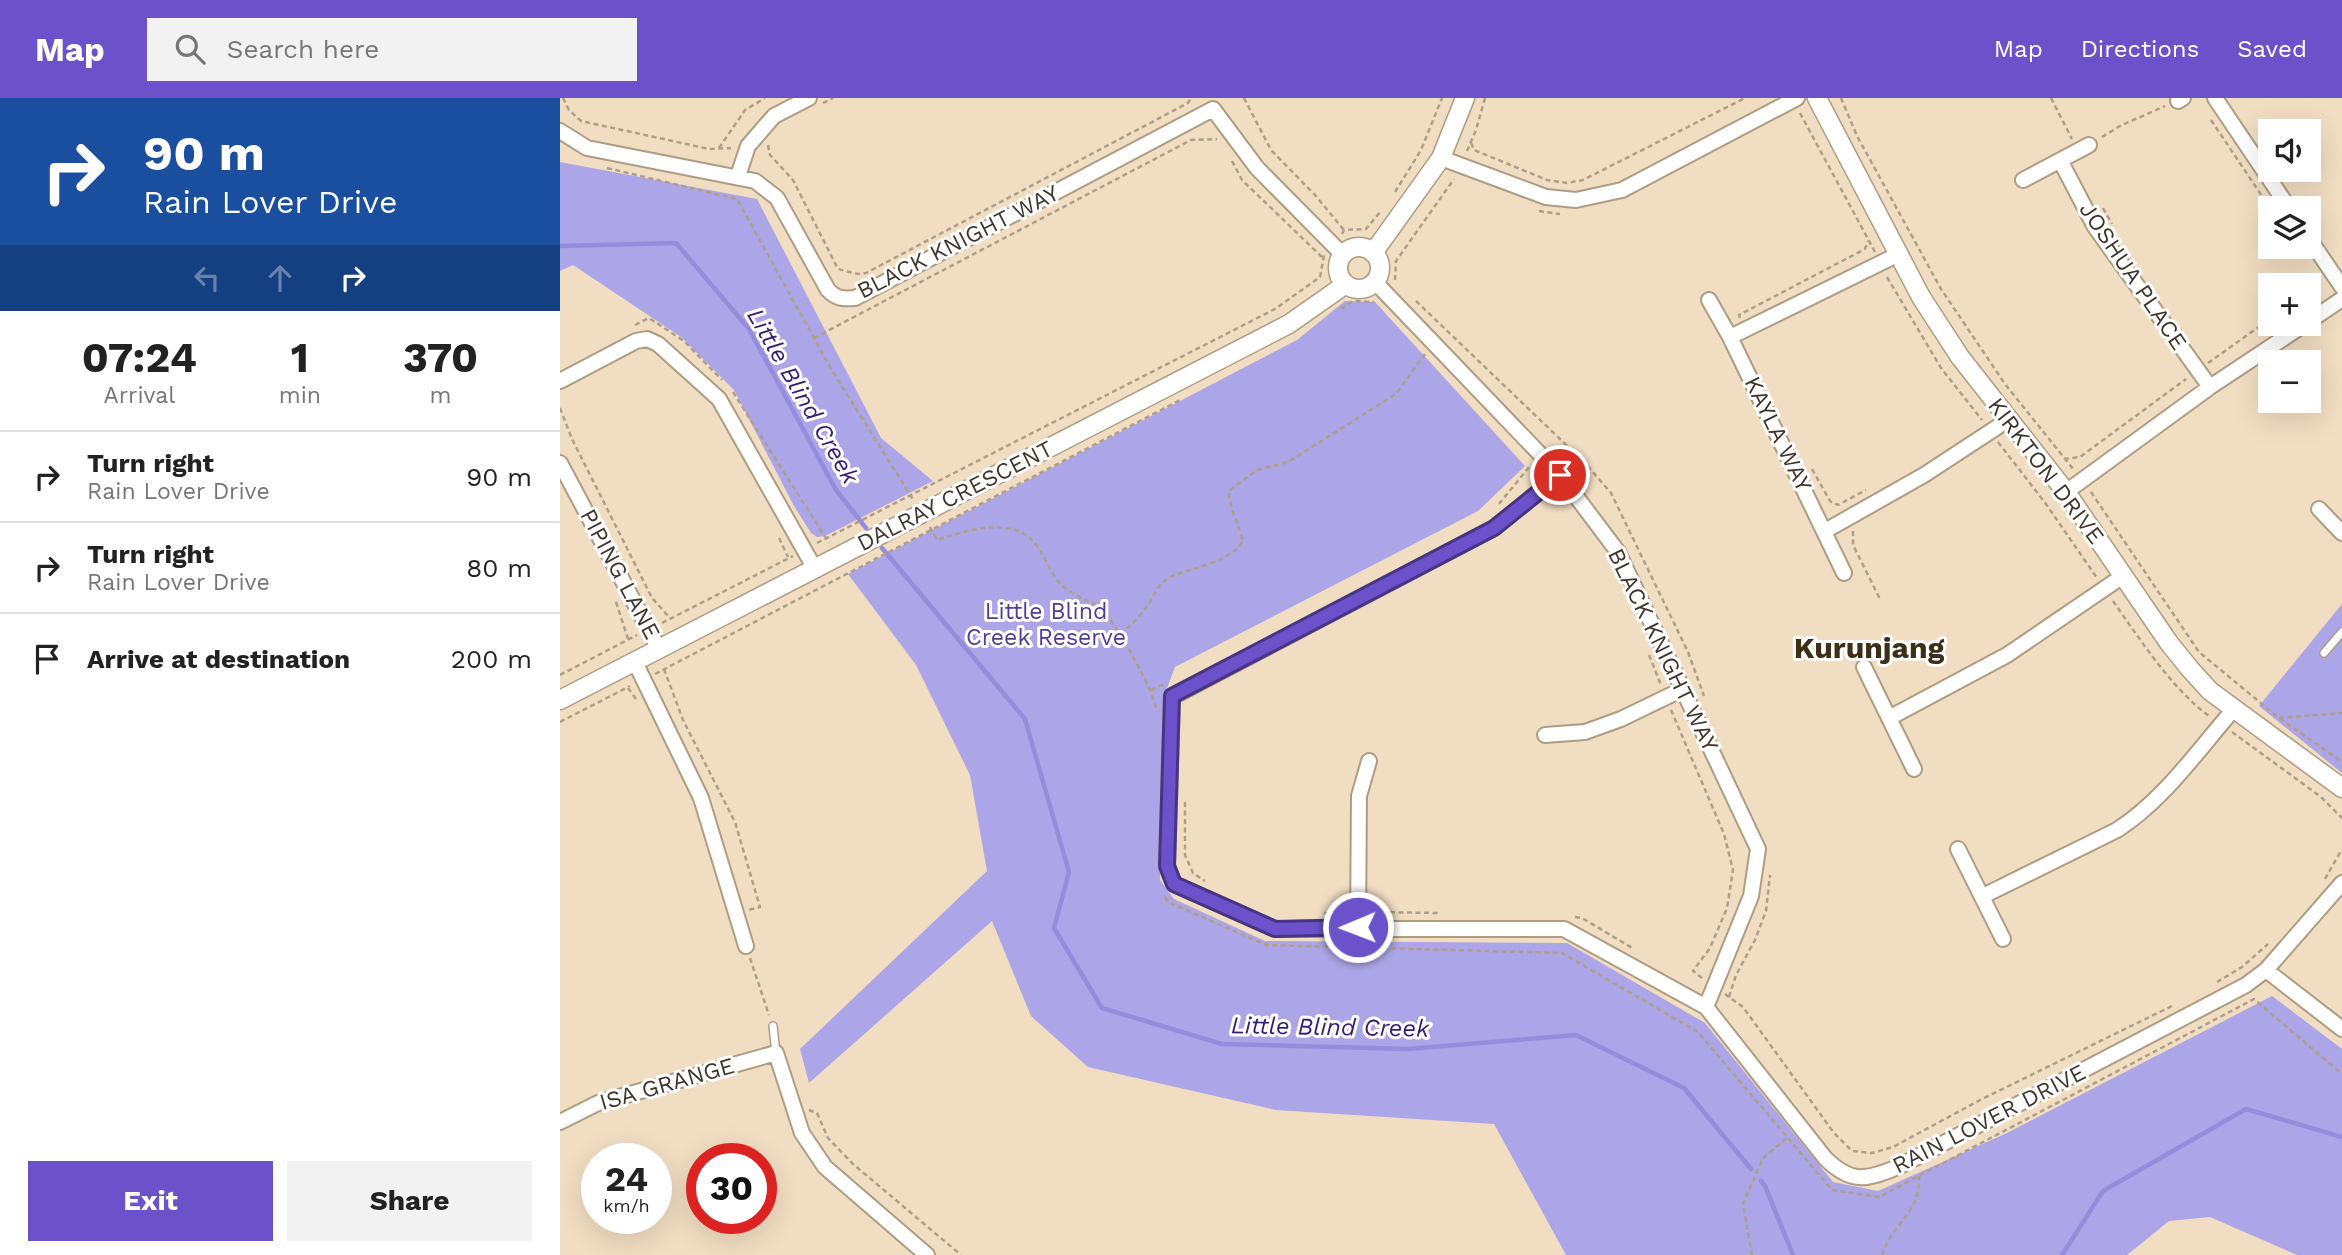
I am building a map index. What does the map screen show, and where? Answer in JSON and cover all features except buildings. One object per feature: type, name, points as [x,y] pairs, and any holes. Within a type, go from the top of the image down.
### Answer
[{"type":"street","points":[[1373,253],[1441,158],[1465,98]]},
{"type":"street","name":"KIRKTON DRIVE","points":[[1817,98],[1921,297],[1960,357],[2066,492],[2190,669],[2210,691],[2342,788]]},
{"type":"street","points":[[2215,98],[2281,196]]},
{"type":"street","points":[[738,176],[748,146],[774,116],[816,101]]},
{"type":"street","points":[[1441,158],[1546,198],[1576,200],[1622,190],[1796,102]]},
{"type":"street","name":"BLACK KNIGHT WAY","points":[[560,131],[587,148],[755,181],[777,198],[828,290],[835,297],[844,299],[855,298],[1213,104],[1257,168],[1338,250]]},
{"type":"street","points":[[2023,180],[2062,162],[2089,145]]},
{"type":"street","name":"JOSHUA PLACE","points":[[2062,162],[2095,227],[2210,387]]},
{"type":"street","points":[[1367,249],[1373,253],[1380,264],[1375,282],[1358,289],[1346,284],[1339,274],[1338,250],[1367,249]]},
{"type":"street","points":[[1730,337],[1899,254]]},
{"type":"street","points":[[2321,256],[2342,287]]},
{"type":"street","name":"BLACK KNIGHT WAY","points":[[1375,282],[1618,552],[1758,849],[1751,895],[1706,1007]]},
{"type":"street","name":"DALRAY CRESCENT","points":[[560,700],[1289,324],[1346,284]]},
{"type":"street","points":[[2321,313],[2342,299]]},
{"type":"street","name":"KAYLA WAY","points":[[1709,300],[1730,337],[1844,573]]},
{"type":"street","points":[[2066,492],[2210,387],[2287,336]]},
{"type":"street","points":[[560,381],[636,341],[646,339],[659,344],[719,399],[815,569]]},
{"type":"street","points":[[1825,531],[1990,438],[2008,420]]},
{"type":"street","name":"PIPING LANE","points":[[560,463],[659,649]]},
{"type":"street","name":"RAIN LOVER DRIVE","points":[[1555,480],[1494,528],[1172,696],[1167,866],[1174,884],[1275,929],[1358,920],[1564,929],[1706,1007],[1825,1158],[1839,1172],[1854,1178],[1877,1176],[1898,1167],[2246,985],[2266,970],[2342,883]]},
{"type":"street","points":[[2319,509],[2342,533]]},
{"type":"street","points":[[1889,718],[2007,655],[2123,576]]},
{"type":"street","points":[[635,662],[701,798],[746,946]]},
{"type":"street","points":[[1864,667],[1914,769]]},
{"type":"street","points":[[1545,735],[1585,732],[1621,719],[1683,689]]},
{"type":"street","points":[[1983,896],[2117,830],[2135,818],[2234,709]]},
{"type":"street","points":[[1358,920],[1359,796],[1369,761]]},
{"type":"street","points":[[1958,849],[2003,939]]},
{"type":"street","points":[[2266,970],[2342,1029]]},
{"type":"street","points":[[776,1053],[802,1133],[825,1167],[927,1255]]},
{"type":"street","name":"ISA GRANGE","points":[[560,1122],[598,1103],[776,1053]]},
{"type":"lane","points":[[2325,653],[2342,632]]},
{"type":"lane","points":[[773,1026],[776,1053]]},
{"type":"path","points":[[563,98],[569,110],[581,121],[709,149],[753,153],[768,147]]},
{"type":"path","points":[[719,148],[745,110],[765,98]]},
{"type":"path","points":[[816,101],[833,98]]},
{"type":"path","points":[[769,138],[770,155],[793,180],[838,269],[858,274],[866,273],[1188,103],[1191,98]]},
{"type":"path","points":[[1244,98],[1271,150],[1345,230]]},
{"type":"path","points":[[1395,192],[1421,150],[1442,98]]},
{"type":"path","points":[[1471,142],[1474,150],[1548,180],[1567,183],[1595,175],[1745,98]]},
{"type":"path","points":[[1841,98],[1857,136],[1941,289],[2004,384],[2083,479],[2199,652],[2279,718],[2342,762]]},
{"type":"path","points":[[2051,98],[2074,143],[2089,145],[2120,126],[2180,99]]},
{"type":"path","points":[[1796,102],[1880,263],[1941,368],[1990,438],[2001,446],[2046,504],[2140,641],[2201,709],[2321,797],[2342,816]]},
{"type":"path","points":[[814,338],[1191,140],[1218,139],[1222,145]]},
{"type":"path","points":[[1232,161],[1242,180],[1322,257]]},
{"type":"path","points":[[597,166],[737,199],[814,338],[937,540],[986,526],[1025,534],[1038,545],[1060,584],[1102,610],[1151,690],[1156,705],[1156,719]]},
{"type":"path","points":[[1453,180],[1464,183]]},
{"type":"path","points":[[1345,230],[1366,229],[1388,203]]},
{"type":"path","points":[[1530,208],[1542,213],[1569,214]]},
{"type":"path","points":[[1322,257],[1338,250],[1345,230]]},
{"type":"path","points":[[1745,330],[1738,315],[1866,249],[1869,240]]},
{"type":"path","points":[[560,675],[1275,309],[1320,277],[1322,257]]},
{"type":"path","points":[[2064,459],[2080,457],[2258,328]]},
{"type":"path","points":[[1119,635],[1137,620],[1159,584],[1229,554],[1241,545],[1243,540],[1232,509],[1230,490],[1257,470],[1288,462],[1396,394],[1425,354]]},
{"type":"path","points":[[560,408],[572,439],[652,598],[670,618]]},
{"type":"path","points":[[1990,438],[2001,446]]},
{"type":"path","points":[[1808,461],[1830,501],[1838,505],[1869,488]]},
{"type":"path","points":[[1492,509],[1502,501],[1530,466],[1555,480]]},
{"type":"path","points":[[1853,526],[1853,545],[1880,599]]},
{"type":"path","points":[[777,534],[789,558]]},
{"type":"path","points":[[560,723],[888,553]]},
{"type":"path","points":[[1647,650],[1724,834],[1733,870],[1727,908],[1710,948],[1693,971],[1743,1007],[1834,1133],[1853,1150],[1872,1153],[1893,1146],[2181,1001]]},
{"type":"path","points":[[1151,690],[1174,678]]},
{"type":"path","points":[[2279,718],[2342,713]]},
{"type":"path","points":[[1185,802],[1185,855],[1192,873],[1213,886]]},
{"type":"path","points":[[2325,879],[2342,849]]},
{"type":"path","points":[[1161,891],[1168,902],[1265,945],[1562,953],[1698,1032],[1832,1190],[1879,1197],[2253,999],[2342,1074]]},
{"type":"path","points":[[1315,913],[1358,920],[1441,913]]},
{"type":"path","points":[[1572,917],[1582,918],[1638,952]]},
{"type":"path","points":[[2215,984],[2242,967],[2273,939]]},
{"type":"path","points":[[746,946],[773,1026]]},
{"type":"path","points":[[808,1110],[817,1113],[828,1138],[853,1164],[961,1255]]},
{"type":"path","points":[[1752,1255],[1743,1203],[1763,1158],[1787,1138]]},
{"type":"path","points":[[1882,1255],[1892,1234],[1918,1197],[1919,1176]]},
{"type":"green space","points":[[560,162],[757,199],[881,438],[933,481],[825,536],[817,537],[811,533],[794,506],[734,390],[681,337],[573,265],[560,271]]},
{"type":"green space","name":"Little Blind Creek Reserve","points":[[1345,301],[1375,302],[1525,466],[1478,511],[1175,667],[1163,699],[1160,880],[1174,899],[1265,941],[1567,943],[1705,1023],[1833,1182],[1878,1191],[2007,1133],[2272,996],[2342,1049],[2342,1255],[2297,1255],[2210,1217],[2169,1221],[2127,1255],[1566,1255],[1494,1124],[1276,1110],[1088,1067],[1031,1016],[992,921],[809,1083],[800,1049],[987,871],[970,775],[916,665],[848,574],[1297,340]]},
{"type":"green space","points":[[2342,604],[2342,773],[2259,706]]},
{"type":"waterway","name":"Little Blind Creek","points":[[560,246],[676,243],[749,329],[836,490],[866,528]]},
{"type":"waterway","name":"Little Blind Creek","points":[[882,548],[1025,719],[1069,872],[1054,928],[1102,1008],[1222,1044],[1407,1049],[1576,1035],[1684,1088],[1751,1169]]},
{"type":"waterway","name":"Little Blind Creek","points":[[2062,1255],[2103,1191],[2246,1109],[2342,1137]]},
{"type":"waterway","name":"Little Blind Creek","points":[[1761,1181],[1793,1255]]},
{"type":"district","name":"Kurunjang","points":[[1869,647]]},
{"type":"route","points":[[1358,927],[1275,929],[1174,884],[1167,866],[1172,696],[1494,528],[1560,475]]}]
